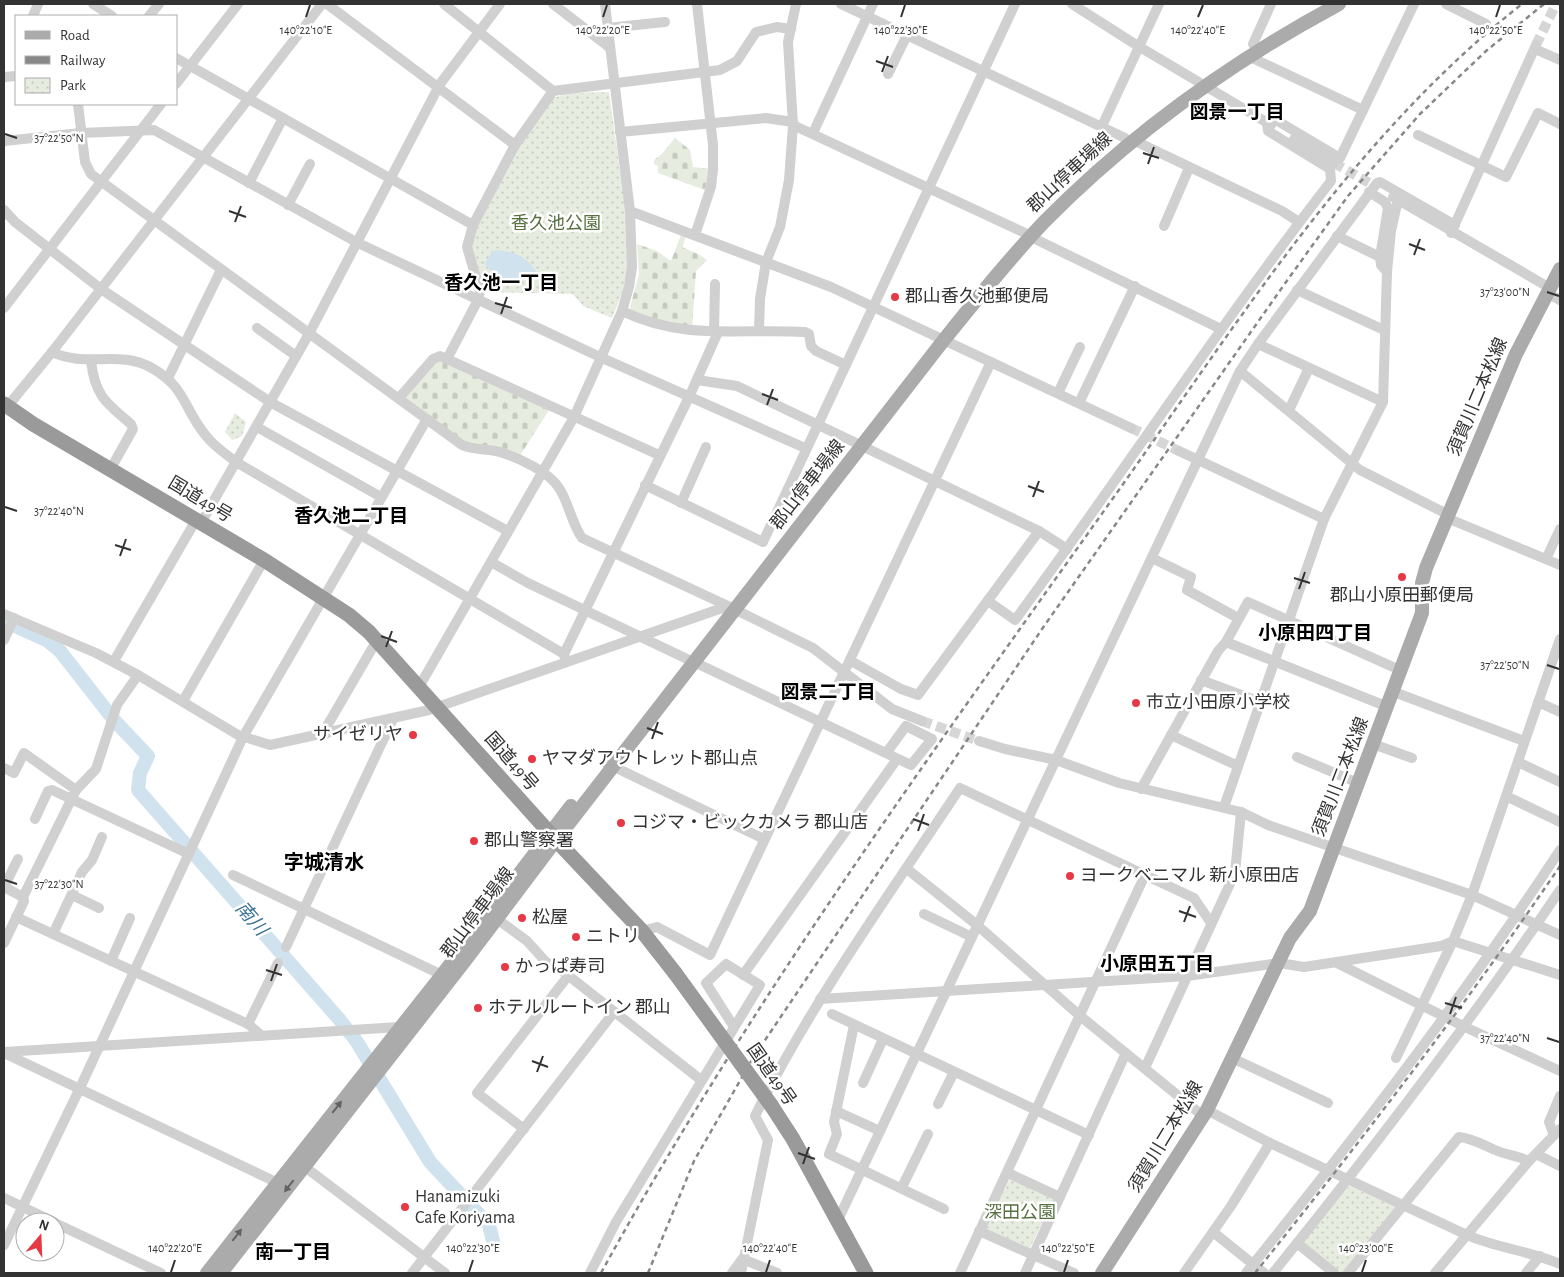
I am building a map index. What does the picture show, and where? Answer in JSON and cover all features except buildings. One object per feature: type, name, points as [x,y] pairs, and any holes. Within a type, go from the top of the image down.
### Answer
[{"type":"highway","name":"国道49号","points":[[5,406],[264,560],[356,620],[377,640],[552,837],[642,931],[675,973],[771,1105],[793,1140],[866,1273]]},
{"type":"main road","name":"郡山停車場線","points":[[221,1273],[304,1167],[442,975],[609,765],[940,339],[1028,235],[1094,163],[1129,139],[1200,83],[1322,4]]},
{"type":"main road","name":"郡山停車場線","points":[[1250,50],[1339,4]]},
{"type":"main road","name":"須賀川二本松線","points":[[1102,1273],[1205,1113],[1290,938],[1310,911],[1402,672],[1422,613],[1422,583],[1426,568],[1516,354],[1560,269]]},
{"type":"main road","name":"郡山停車場線","points":[[403,1030],[497,919],[552,837]]},
{"type":"main road","name":"郡山停車場線","points":[[207,1273],[278,1183],[374,1068]]},
{"type":"street","points":[[93,4],[110,15]]},
{"type":"street","points":[[150,15],[159,4]]},
{"type":"street","points":[[178,81],[238,4]]},
{"type":"street","points":[[5,406],[52,352],[322,4]]},
{"type":"street","points":[[327,4],[515,145]]},
{"type":"street","points":[[444,4],[553,91],[705,73],[732,65],[756,32],[777,27],[791,29]]},
{"type":"street","points":[[114,661],[257,427],[358,244],[438,88],[500,4]]},
{"type":"street","points":[[553,4],[609,47]]},
{"type":"street","points":[[419,688],[574,417],[622,311],[630,287],[632,267],[630,211],[605,4]]},
{"type":"street","points":[[695,234],[711,187],[713,145],[697,4]]},
{"type":"street","points":[[759,330],[760,299],[766,262],[780,228],[786,205],[793,123],[788,42],[796,4]]},
{"type":"street","points":[[842,4],[1282,211],[1300,222]]},
{"type":"street","points":[[813,133],[873,4]]},
{"type":"street","points":[[645,485],[762,542],[1015,4]]},
{"type":"street","points":[[1072,4],[1138,46],[1334,163]]},
{"type":"street","points":[[1102,126],[1159,4]]},
{"type":"street","points":[[1271,4],[1250,50],[1363,110]]},
{"type":"street","points":[[988,601],[1015,620],[1221,329],[1331,180],[1334,163],[1363,110],[1414,4]]},
{"type":"street","points":[[1446,4],[1486,24]]},
{"type":"street","points":[[607,28],[666,22]]},
{"type":"street","points":[[888,74],[907,35]]},
{"type":"street","points":[[1453,229],[1536,47],[1560,60]]},
{"type":"street","points":[[178,59],[473,225]]},
{"type":"street","points":[[447,359],[478,300],[480,291],[467,247],[473,225],[515,145],[553,91]]},
{"type":"street","points":[[78,105],[86,166],[91,174],[471,449],[502,452],[543,474],[560,489],[570,515],[582,538],[813,648],[892,709],[922,721]]},
{"type":"street","points":[[4,308],[160,105]]},
{"type":"street","points":[[1418,135],[1506,177],[1538,113],[1560,124]]},
{"type":"street","points":[[249,183],[283,118]]},
{"type":"street","points":[[620,132],[766,118],[793,123],[1221,329]]},
{"type":"street","points":[[4,141],[81,133],[141,129],[154,130],[358,244],[600,357],[690,395],[805,448]]},
{"type":"street","points":[[288,205],[310,164]]},
{"type":"street","points":[[1164,226],[1189,168]]},
{"type":"street","points":[[837,1222],[1240,371],[1297,290],[1373,190],[1380,182],[1548,290],[1560,300]]},
{"type":"street","points":[[1373,190],[1398,200],[1453,229]]},
{"type":"street","points":[[1373,190],[1385,202],[1388,208],[1380,257],[1381,265],[1386,272]]},
{"type":"street","points":[[1224,807],[1324,519],[1383,402],[1386,272],[1391,231],[1398,200]]},
{"type":"street","points":[[4,210],[15,222],[100,289],[270,402],[508,531]]},
{"type":"street","points":[[630,211],[831,287],[1131,428]]},
{"type":"street","points":[[1337,236],[1380,257]]},
{"type":"street","points":[[168,378],[222,270]]},
{"type":"street","points":[[565,659],[659,455],[697,380],[716,332],[715,284]]},
{"type":"street","points":[[1078,403],[1135,286]]},
{"type":"street","points":[[1297,290],[1384,330]]},
{"type":"street","points":[[622,311],[663,327],[694,332],[759,330],[805,332],[809,334],[811,346],[816,351],[846,365]]},
{"type":"street","points":[[257,328],[296,356]]},
{"type":"street","points":[[1258,344],[1383,402]]},
{"type":"street","points":[[1058,393],[1080,347]]},
{"type":"street","points":[[52,352],[62,356],[91,361],[118,358],[133,360],[150,366],[168,378],[182,393],[207,438],[236,462],[470,599],[565,659]]},
{"type":"street","points":[[400,398],[433,359],[440,356],[659,455]]},
{"type":"street","points":[[91,361],[94,383],[102,398],[131,424],[133,429],[110,470]]},
{"type":"street","points":[[642,931],[657,927],[710,955],[851,661],[934,480],[991,362]]},
{"type":"street","points":[[1289,410],[1309,368]]},
{"type":"street","points":[[1240,371],[1352,464],[1448,516],[1560,565]]},
{"type":"street","points":[[697,380],[737,386],[1039,531],[1067,549]]},
{"type":"street","points":[[4,1245],[79,1090],[243,737],[321,598],[427,419]]},
{"type":"street","points":[[257,427],[381,497]]},
{"type":"street","points":[[681,502],[706,447]]},
{"type":"street","points":[[1178,451],[1324,519]]},
{"type":"street","points":[[1546,559],[1560,529]]},
{"type":"street","points":[[851,661],[901,689],[918,695],[1039,531]]},
{"type":"street","points":[[1152,558],[1191,577],[1187,590],[1238,618]]},
{"type":"street","points":[[183,701],[264,560]]},
{"type":"street","points":[[491,562],[586,611],[911,765],[932,739],[906,726],[887,752]]},
{"type":"street","points":[[1141,789],[1218,650],[1226,642],[1248,602],[1402,672]]},
{"type":"street","points":[[4,614],[114,661],[243,737],[270,745],[393,719],[438,707],[565,659],[731,609]]},
{"type":"street","points":[[4,640],[14,618]]},
{"type":"street","points":[[1396,1058],[1453,941],[1472,895],[1560,639]]},
{"type":"street","points":[[326,734],[327,726],[377,640]]},
{"type":"street","points":[[1226,642],[1275,660],[1388,708]]},
{"type":"street","points":[[4,944],[24,901],[23,897],[74,794],[96,769],[117,705],[138,675]]},
{"type":"street","points":[[1201,680],[1260,702]]},
{"type":"street","points":[[1394,692],[1524,741]]},
{"type":"street","points":[[1538,702],[1560,712]]},
{"type":"street","points":[[286,947],[393,719]]},
{"type":"street","points":[[1170,735],[1238,766]]},
{"type":"street","points":[[979,741],[1005,750],[1056,760],[1098,777],[1141,789],[1241,812],[1268,825],[1472,895],[1560,935]]},
{"type":"street","points":[[1373,744],[1412,758]]},
{"type":"street","points":[[4,768],[14,772],[24,753],[74,794],[189,854]]},
{"type":"street","points":[[1297,757],[1358,783]]},
{"type":"street","points":[[743,974],[897,759]]},
{"type":"street","points":[[1518,762],[1560,782]]},
{"type":"street","points":[[609,765],[764,839]]},
{"type":"street","points":[[741,1273],[746,1258],[768,1140],[755,1116],[820,999],[960,788],[1194,898],[1211,923]]},
{"type":"street","points":[[35,819],[49,790],[74,794]]},
{"type":"street","points":[[1506,796],[1560,822]]},
{"type":"street","points":[[1146,1068],[1235,873],[1241,812]]},
{"type":"street","points":[[53,934],[102,838]]},
{"type":"street","points":[[1246,1273],[1446,1017],[1517,916],[1560,850]]},
{"type":"street","points":[[18,859],[4,887],[23,897]]},
{"type":"street","points":[[907,869],[977,925],[1079,1015],[1205,1113],[1349,1178],[1487,1244],[1540,1256],[1560,1264]]},
{"type":"street","points":[[233,875],[442,975]]},
{"type":"street","points":[[960,1273],[1145,875]]},
{"type":"street","points":[[1273,1273],[1349,1178],[1463,1026],[1560,890]]},
{"type":"street","points":[[72,895],[99,908]]},
{"type":"street","points":[[924,914],[972,937]]},
{"type":"street","points":[[16,917],[248,1024],[261,1035]]},
{"type":"street","points":[[111,961],[130,918]]},
{"type":"street","points":[[497,919],[527,941],[546,962],[568,976],[701,1080]]},
{"type":"street","points":[[820,999],[944,993],[1045,984],[1187,976],[1279,963],[1304,967],[1441,946],[1453,941],[1560,975]]},
{"type":"street","points":[[248,1024],[278,963]]},
{"type":"street","points":[[1337,963],[1463,1026],[1560,1071]]},
{"type":"street","points":[[590,1273],[616,1222],[701,1080],[734,1028],[760,985],[726,964],[706,983],[734,1028]]},
{"type":"street","points":[[524,1129],[477,1093],[568,976]]},
{"type":"street","points":[[412,1273],[614,1012]]},
{"type":"street","points":[[832,1014],[1089,1135]]},
{"type":"street","points":[[854,1025],[834,1122],[837,1134],[829,1154],[902,1187],[925,1201],[944,1208]]},
{"type":"street","points":[[4,1053],[261,1035],[403,1030]]},
{"type":"street","points":[[863,1083],[883,1039]]},
{"type":"street","points":[[4,1053],[278,1183]]},
{"type":"street","points":[[1025,1273],[1126,1053]]},
{"type":"street","points":[[1232,1058],[1328,1102]]},
{"type":"street","points":[[938,1104],[954,1072]]},
{"type":"street","points":[[1435,1273],[1532,1158],[1557,1132],[1549,1122],[1560,1096]]},
{"type":"street","points":[[836,1111],[880,1131]]},
{"type":"street","points":[[902,1187],[928,1134]]},
{"type":"street","points":[[1348,1273],[1459,1137],[1469,1138],[1498,1151],[1560,1166]]},
{"type":"street","points":[[1184,1273],[1213,1232],[1270,1143]]},
{"type":"street","points":[[304,1167],[445,1273]]},
{"type":"street","points":[[1008,1173],[1060,1197]]},
{"type":"street","points":[[4,1198],[34,1212]]},
{"type":"street","points":[[65,1227],[161,1273]]},
{"type":"street","points":[[979,1231],[1074,1273]]},
{"type":"street","points":[[1213,1232],[1264,1273]]},
{"type":"street","points":[[1297,1243],[1334,1273]]},
{"type":"street","points":[[1526,1273],[1540,1256]]},
{"type":"street","points":[[732,1273],[740,1259],[746,1258],[777,1273]]},
{"type":"green space","name":"香久池公園","points":[[609,92],[625,205],[629,261],[626,284],[612,318],[583,306],[573,294],[493,292],[482,287],[472,257],[471,239],[494,188],[533,122],[544,107],[558,96]]},
{"type":"green space","points":[[675,138],[690,150],[693,167],[710,169],[705,190],[658,173],[658,166],[654,164],[654,160],[662,154]]},
{"type":"green space","points":[[681,235],[686,236],[682,247],[707,260],[696,271],[692,329],[632,312],[630,307],[639,274],[637,244],[657,251],[671,261]]},
{"type":"green space","points":[[440,360],[549,410],[519,457],[473,447],[405,399],[435,362]]},
{"type":"green space","points":[[235,413],[246,422],[242,436],[232,440],[225,432]]},
{"type":"green space","name":"深田公園","points":[[1010,1179],[1054,1199],[1030,1248],[984,1228]]},
{"type":"green space","points":[[1349,1186],[1397,1207],[1343,1273],[1340,1273],[1301,1243]]},
{"type":"water","points":[[497,250],[510,252],[522,257],[531,265],[538,276],[507,281],[496,280],[485,263],[492,252]]},
{"type":"waterway","name":"南川","points":[[4,621],[48,641],[60,651],[114,720],[148,756],[140,773],[138,790],[339,1019],[357,1042],[430,1162],[489,1225],[494,1245]]},
{"type":"tunnel","points":[[1536,45],[1556,4]]},
{"type":"tunnel","points":[[1334,163],[1378,188]]},
{"type":"tunnel","points":[[1131,428],[1179,451]]},
{"type":"tunnel","points":[[922,721],[979,741]]},
{"type":"railway","points":[[601,1273],[717,1075],[842,883],[1248,307],[1348,177],[1402,115],[1460,57],[1522,4]]},
{"type":"railway","points":[[648,1273],[694,1161],[753,1058],[1042,629],[1286,282],[1348,196],[1420,114],[1486,51],[1544,4]]},
{"type":"railway","points":[[1255,1273],[1412,1072],[1560,866]]},
{"type":"place","name":"郡山香久池郵便局","points":[[895,297]]},
{"type":"place","name":"郡山小原田郵便局","points":[[1402,577]]},
{"type":"place","name":"市立小田原小学校","points":[[1136,703]]},
{"type":"place","name":"サイゼリヤ","points":[[413,735]]},
{"type":"place","name":"ヤマダアウトレット郡山点","points":[[532,759]]},
{"type":"place","name":"コジマ・ビックカメラ 郡山店","points":[[621,823]]},
{"type":"place","name":"郡山警察署","points":[[474,841]]},
{"type":"place","name":"ヨークベニマル 新小原田店","points":[[1070,876]]},
{"type":"place","name":"松屋","points":[[522,918]]},
{"type":"place","name":"ニトリ","points":[[576,937]]},
{"type":"place","name":"かっぱ寿司","points":[[505,967]]},
{"type":"place","name":"ホテルルートイン 郡山","points":[[478,1008]]},
{"type":"place","name":"Hanamizuki Cafe Koriyama","points":[[405,1207]]},
{"type":"district","name":"図景一丁目","points":[[1237,112]]},
{"type":"district","name":"香久池一丁目","points":[[501,283]]},
{"type":"district","name":"香久池二丁目","points":[[351,516]]},
{"type":"district","name":"小原田四丁目","points":[[1315,633]]},
{"type":"district","name":"図景二丁目","points":[[828,692]]},
{"type":"district","name":"字城清水","points":[[324,863]]},
{"type":"district","name":"小原田五丁目","points":[[1157,964]]},
{"type":"district","name":"南一丁目","points":[[293,1252]]}]
